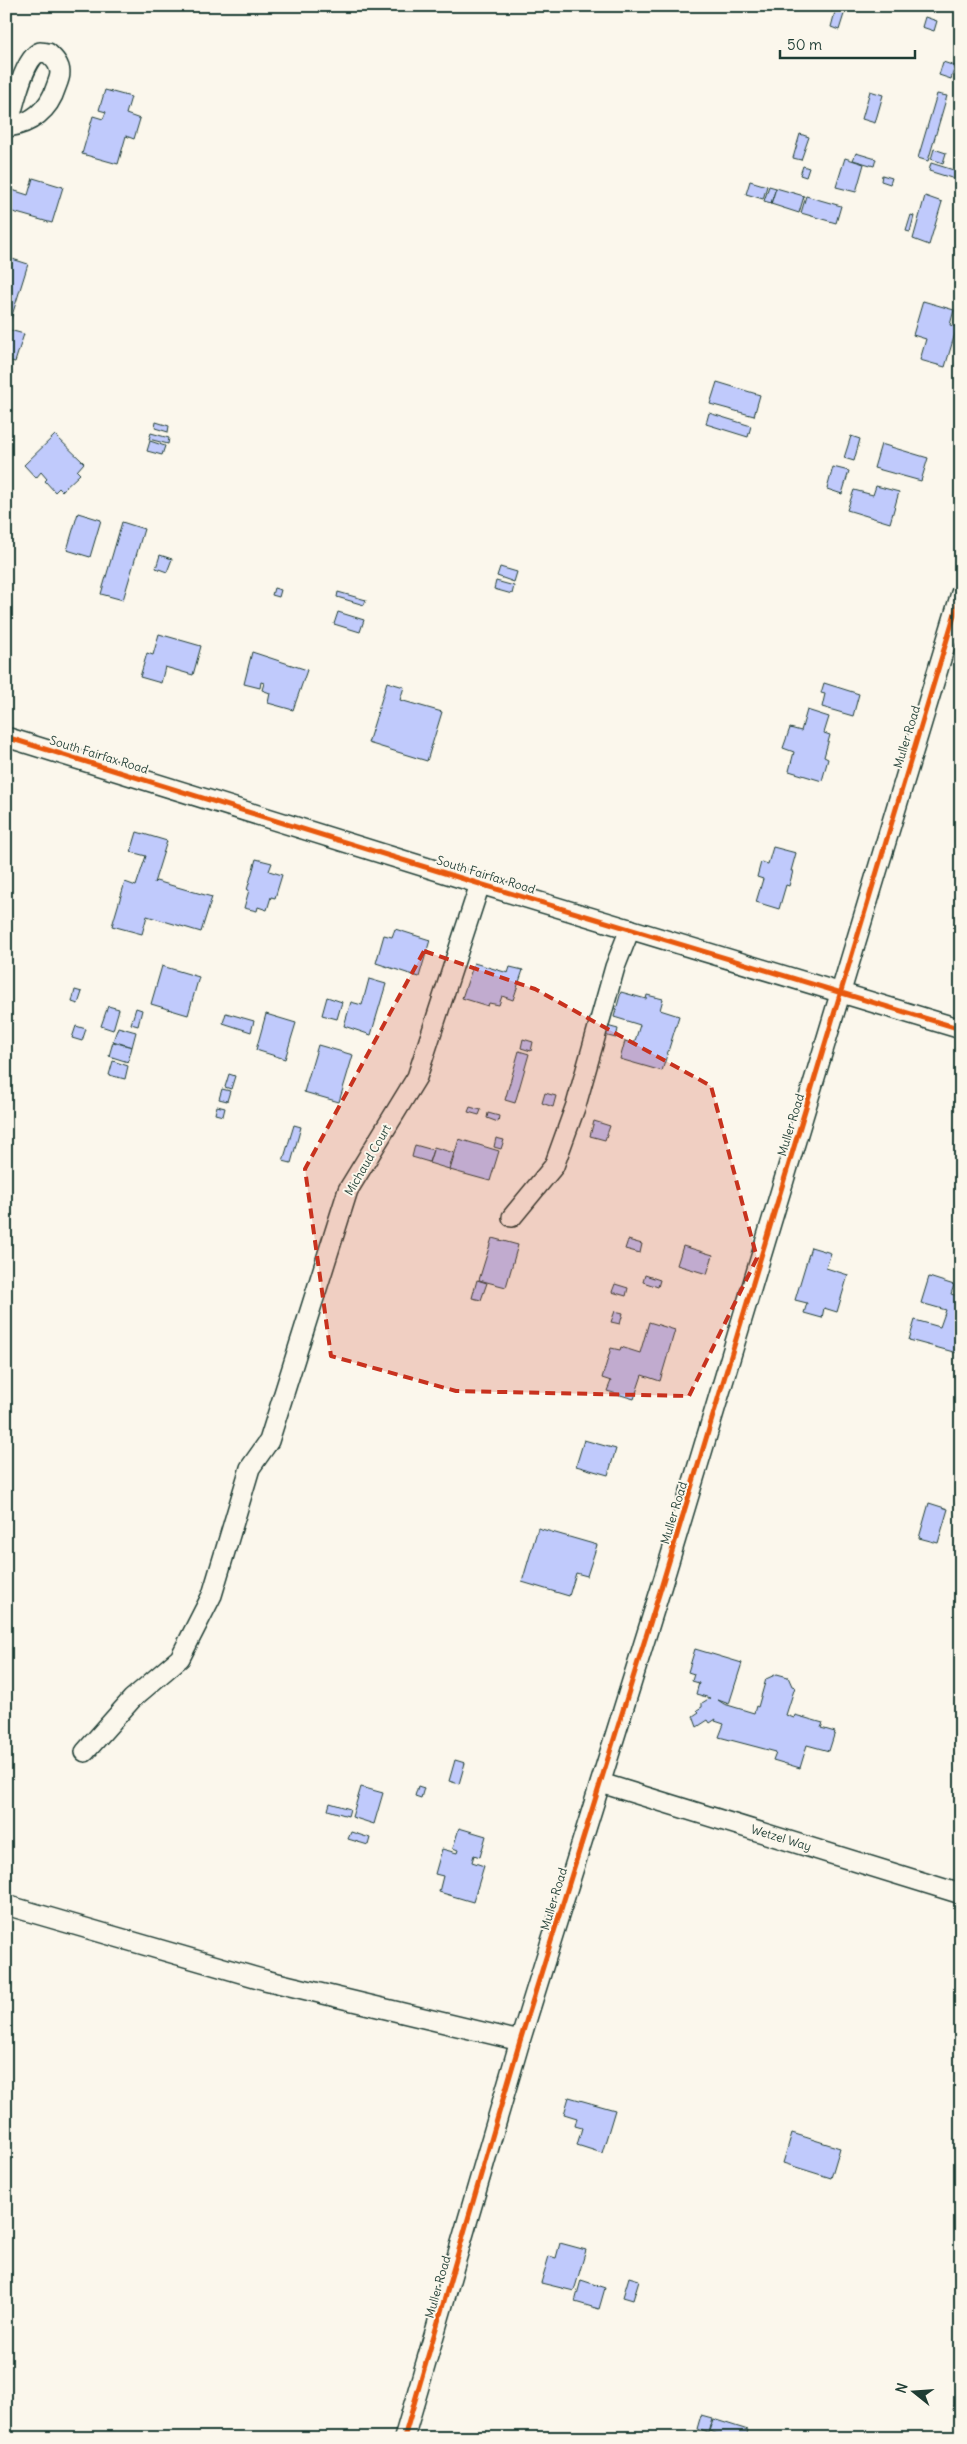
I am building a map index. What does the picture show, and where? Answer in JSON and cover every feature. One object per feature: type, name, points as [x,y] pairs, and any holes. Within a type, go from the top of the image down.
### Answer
[{"type":"street","name":"Muller Road","points":[[404,2438],[520,2041],[601,1783],[961,592]]},
{"type":"street","name":"South Fairfax Road","points":[[6,737],[480,884],[961,1029]]},
{"type":"street","name":"Michaud Court","points":[[85,1752],[132,1699],[180,1658],[212,1595],[250,1468],[269,1441],[348,1190],[417,1077],[480,884]]},
{"type":"street","points":[[512,1217],[554,1166],[576,1105],[615,967],[630,929]]},
{"type":"street","name":"Wetzel Way","points":[[601,1783],[961,1894]]},
{"type":"street","points":[[6,1905],[265,1980],[520,2041]]},
{"type":"highlighted area","points":[[424,951],[535,989],[711,1086],[757,1258],[689,1396],[456,1391],[331,1356],[305,1169]]},
{"type":"building","points":[[836,8],[845,11],[839,30],[831,27]]},
{"type":"building","points":[[925,17],[937,21],[934,31],[922,27]]},
{"type":"building","points":[[943,62],[955,66],[951,79],[939,75]]},
{"type":"building","points":[[105,90],[131,97],[126,114],[140,119],[134,139],[126,136],[118,164],[82,154],[93,116],[103,119],[106,112],[99,110]]},
{"type":"building","points":[[870,91],[883,95],[875,123],[862,119]]},
{"type":"building","points":[[937,94],[947,96],[928,161],[918,158]]},
{"type":"building","points":[[800,134],[809,137],[801,160],[793,158]]},
{"type":"building","points":[[934,149],[946,153],[943,163],[931,159]]},
{"type":"building","points":[[856,153],[876,159],[874,166],[853,160]]},
{"type":"building","points":[[845,158],[864,164],[856,192],[836,187]]},
{"type":"building","points":[[931,163],[960,172],[958,180],[929,171]]},
{"type":"building","points":[[803,166],[809,168],[806,177],[800,175]]},
{"type":"building","points":[[882,175],[892,178],[890,184],[881,181]]},
{"type":"building","points":[[33,178],[63,187],[52,223],[6,210],[12,190],[28,195]]},
{"type":"building","points":[[750,181],[767,186],[763,199],[746,194]]},
{"type":"building","points":[[769,186],[776,188],[771,203],[764,201]]},
{"type":"building","points":[[776,188],[804,196],[799,213],[771,204]]},
{"type":"building","points":[[806,196],[841,206],[836,223],[801,213]]},
{"type":"building","points":[[925,196],[942,202],[929,245],[913,239]]},
{"type":"building","points":[[911,215],[914,216],[910,232],[906,231]]},
{"type":"building","points":[[961,231],[961,253],[955,251]]},
{"type":"building","points":[[6,257],[28,264],[9,325],[6,324]]},
{"type":"building","points":[[923,301],[954,310],[950,325],[957,327],[945,367],[920,360],[926,339],[913,335]]},
{"type":"building","points":[[6,329],[24,334],[15,362],[6,360]]},
{"type":"building","points":[[717,382],[760,395],[754,416],[710,404]]},
{"type":"building","points":[[709,413],[751,426],[748,437],[706,424]]},
{"type":"building","points":[[156,422],[169,426],[168,432],[155,428]]},
{"type":"building","points":[[151,433],[169,438],[168,444],[149,439]]},
{"type":"building","points":[[55,435],[84,463],[77,471],[80,474],[62,491],[59,488],[55,492],[45,481],[47,479],[41,472],[36,478],[24,465]]},
{"type":"building","points":[[851,436],[860,439],[854,461],[844,458]]},
{"type":"building","points":[[150,441],[165,446],[162,455],[147,451]]},
{"type":"building","points":[[881,444],[928,458],[921,481],[874,468]]},
{"type":"building","points":[[833,467],[849,471],[842,494],[827,489]]},
{"type":"building","points":[[876,486],[899,492],[890,523],[847,510],[854,490],[873,495]]},
{"type":"building","points":[[78,513],[101,520],[90,557],[67,550]]},
{"type":"building","points":[[122,522],[144,529],[123,600],[101,594]]},
{"type":"building","points":[[160,555],[172,559],[167,572],[156,568]]},
{"type":"building","points":[[500,567],[517,572],[514,582],[497,576]]},
{"type":"building","points":[[496,581],[514,586],[512,594],[494,589]]},
{"type":"building","points":[[274,588],[281,590],[279,597],[272,595]]},
{"type":"building","points":[[338,592],[366,600],[364,605],[337,597]]},
{"type":"building","points":[[338,612],[364,620],[360,632],[334,624]]},
{"type":"building","points":[[159,634],[201,646],[193,675],[165,667],[161,683],[140,677],[147,653],[153,655]]},
{"type":"building","points":[[252,652],[307,670],[293,710],[268,703],[270,693],[262,690],[264,683],[261,682],[260,688],[244,684]]},
{"type":"building","points":[[387,682],[404,687],[400,700],[442,712],[427,761],[368,743]]},
{"type":"building","points":[[824,683],[859,694],[853,716],[822,707],[825,694],[821,693]]},
{"type":"building","points":[[807,710],[829,717],[824,733],[830,735],[824,757],[828,759],[822,781],[789,771],[794,752],[783,748],[790,728],[801,731]]},
{"type":"building","points":[[137,832],[167,841],[154,883],[156,881],[212,897],[201,932],[147,916],[142,934],[112,926],[125,882],[136,886],[146,856],[131,852]]},
{"type":"building","points":[[773,847],[796,853],[789,886],[786,885],[779,909],[756,902],[763,879],[757,877],[761,862],[768,864]]},
{"type":"building","points":[[256,859],[272,863],[269,871],[282,875],[275,898],[271,897],[267,910],[258,907],[257,911],[244,908]]},
{"type":"building","points":[[395,929],[430,940],[419,977],[376,963],[384,935],[392,937]]},
{"type":"building","points":[[474,963],[508,973],[510,967],[523,970],[513,1000],[502,996],[499,1005],[489,1003],[488,1006],[462,998]]},
{"type":"building","points":[[162,966],[199,977],[188,1015],[151,1004]]},
{"type":"building","points":[[369,979],[386,984],[371,1035],[344,1026],[351,1002],[362,1005]]},
{"type":"building","points":[[75,990],[82,992],[78,1004],[72,1002]]},
{"type":"building","points":[[621,992],[646,999],[647,995],[663,999],[660,1010],[679,1016],[662,1071],[620,1059],[625,1041],[634,1044],[640,1025],[614,1017]]},
{"type":"building","points":[[327,997],[342,1002],[337,1019],[322,1015]]},
{"type":"building","points":[[108,1006],[119,1009],[113,1030],[101,1026]]},
{"type":"building","points":[[136,1008],[142,1010],[138,1026],[131,1024]]},
{"type":"building","points":[[226,1013],[254,1021],[251,1032],[223,1023]]},
{"type":"building","points":[[266,1014],[296,1023],[285,1059],[256,1050]]},
{"type":"building","points":[[76,1026],[86,1029],[82,1041],[72,1038]]},
{"type":"building","points":[[607,1026],[618,1029],[616,1038],[604,1035]]},
{"type":"building","points":[[118,1027],[136,1032],[132,1047],[113,1041]]},
{"type":"building","points":[[523,1039],[533,1042],[531,1051],[521,1048]]},
{"type":"building","points":[[113,1042],[132,1047],[128,1062],[109,1056]]},
{"type":"building","points":[[318,1045],[353,1055],[339,1102],[304,1092]]},
{"type":"building","points":[[519,1051],[529,1054],[515,1103],[505,1100]]},
{"type":"building","points":[[113,1061],[128,1066],[125,1079],[109,1075]]},
{"type":"building","points":[[229,1074],[235,1076],[231,1089],[225,1087]]},
{"type":"building","points":[[222,1089],[230,1091],[227,1101],[219,1099]]},
{"type":"building","points":[[545,1093],[556,1096],[553,1107],[542,1103]]},
{"type":"building","points":[[217,1106],[225,1108],[223,1116],[215,1114]]},
{"type":"building","points":[[470,1107],[481,1110],[479,1115],[468,1112]]},
{"type":"building","points":[[488,1113],[499,1116],[498,1122],[487,1118]]},
{"type":"building","points":[[594,1121],[610,1126],[605,1140],[590,1136]]},
{"type":"building","points":[[294,1125],[301,1127],[291,1163],[283,1161]]},
{"type":"building","points":[[496,1138],[504,1140],[501,1149],[494,1147]]},
{"type":"building","points":[[459,1139],[499,1151],[490,1181],[450,1170]]},
{"type":"building","points":[[415,1145],[433,1150],[429,1162],[412,1157]]},
{"type":"building","points":[[434,1147],[454,1153],[449,1169],[429,1163]]},
{"type":"building","points":[[492,1238],[518,1245],[506,1287],[479,1280]]},
{"type":"building","points":[[628,1240],[642,1244],[640,1253],[625,1249]]},
{"type":"building","points":[[683,1246],[713,1255],[707,1274],[677,1265]]},
{"type":"building","points":[[811,1247],[831,1253],[826,1268],[848,1275],[837,1312],[824,1308],[822,1318],[804,1313],[807,1303],[795,1300]]},
{"type":"building","points":[[645,1275],[660,1280],[658,1287],[643,1282]]},
{"type":"building","points":[[929,1277],[954,1285],[951,1294],[961,1297],[961,1354],[909,1340],[915,1320],[940,1327],[946,1310],[921,1303]]},
{"type":"building","points":[[477,1280],[487,1283],[481,1300],[472,1298]]},
{"type":"building","points":[[615,1284],[628,1288],[626,1296],[612,1292]]},
{"type":"building","points":[[615,1311],[623,1313],[620,1324],[611,1322]]},
{"type":"building","points":[[649,1322],[675,1330],[660,1381],[642,1375],[634,1399],[607,1391],[611,1381],[602,1378],[611,1348],[620,1350],[621,1347],[640,1353]]},
{"type":"building","points":[[584,1440],[616,1449],[608,1475],[576,1466]]},
{"type":"building","points":[[929,1503],[948,1509],[938,1543],[919,1538]]},
{"type":"building","points":[[538,1528],[597,1545],[587,1576],[576,1573],[569,1596],[522,1582]]},
{"type":"building","points":[[695,1649],[742,1663],[729,1704],[718,1700],[724,1704],[754,1713],[756,1706],[758,1707],[766,1679],[777,1674],[788,1677],[792,1686],[795,1687],[786,1715],[794,1718],[795,1715],[823,1723],[821,1728],[835,1732],[829,1751],[807,1745],[800,1768],[773,1760],[776,1752],[719,1737],[724,1724],[715,1721],[716,1719],[710,1723],[708,1720],[697,1727],[693,1716],[699,1712],[697,1710],[702,1707],[702,1703],[710,1698],[696,1694],[699,1683],[692,1681],[694,1674],[688,1672]]},
{"type":"building","points":[[455,1760],[465,1763],[459,1784],[449,1781]]},
{"type":"building","points":[[418,1786],[424,1788],[421,1798],[415,1796]]},
{"type":"building","points":[[361,1787],[383,1793],[374,1824],[352,1817]]},
{"type":"building","points":[[330,1803],[350,1809],[348,1816],[328,1810]]},
{"type":"building","points":[[459,1828],[486,1836],[480,1857],[474,1855],[472,1862],[484,1866],[473,1902],[439,1892],[443,1876],[435,1874],[442,1849],[457,1853],[458,1850],[453,1848]]},
{"type":"building","points":[[351,1832],[370,1838],[368,1845],[348,1839]]},
{"type":"building","points":[[569,2097],[615,2110],[602,2153],[577,2145],[582,2128],[575,2126],[577,2118],[564,2114]]},
{"type":"building","points":[[792,2133],[840,2148],[831,2178],[783,2163]]},
{"type":"building","points":[[560,2243],[586,2250],[574,2291],[541,2283],[549,2256],[556,2258]]},
{"type":"building","points":[[629,2277],[639,2280],[633,2300],[623,2297]]},
{"type":"building","points":[[581,2280],[605,2288],[599,2309],[575,2302]]},
{"type":"building","points":[[961,2382],[961,2412],[953,2410]]},
{"type":"building","points":[[701,2415],[712,2418],[708,2433],[697,2429]]},
{"type":"building","points":[[713,2419],[748,2430],[746,2438],[730,2438],[709,2431]]},
{"type":"cycle path","points":[[404,2438],[520,2041],[661,1588],[961,593]]},
{"type":"cycle path","points":[[6,737],[480,884],[961,1029]]}]
